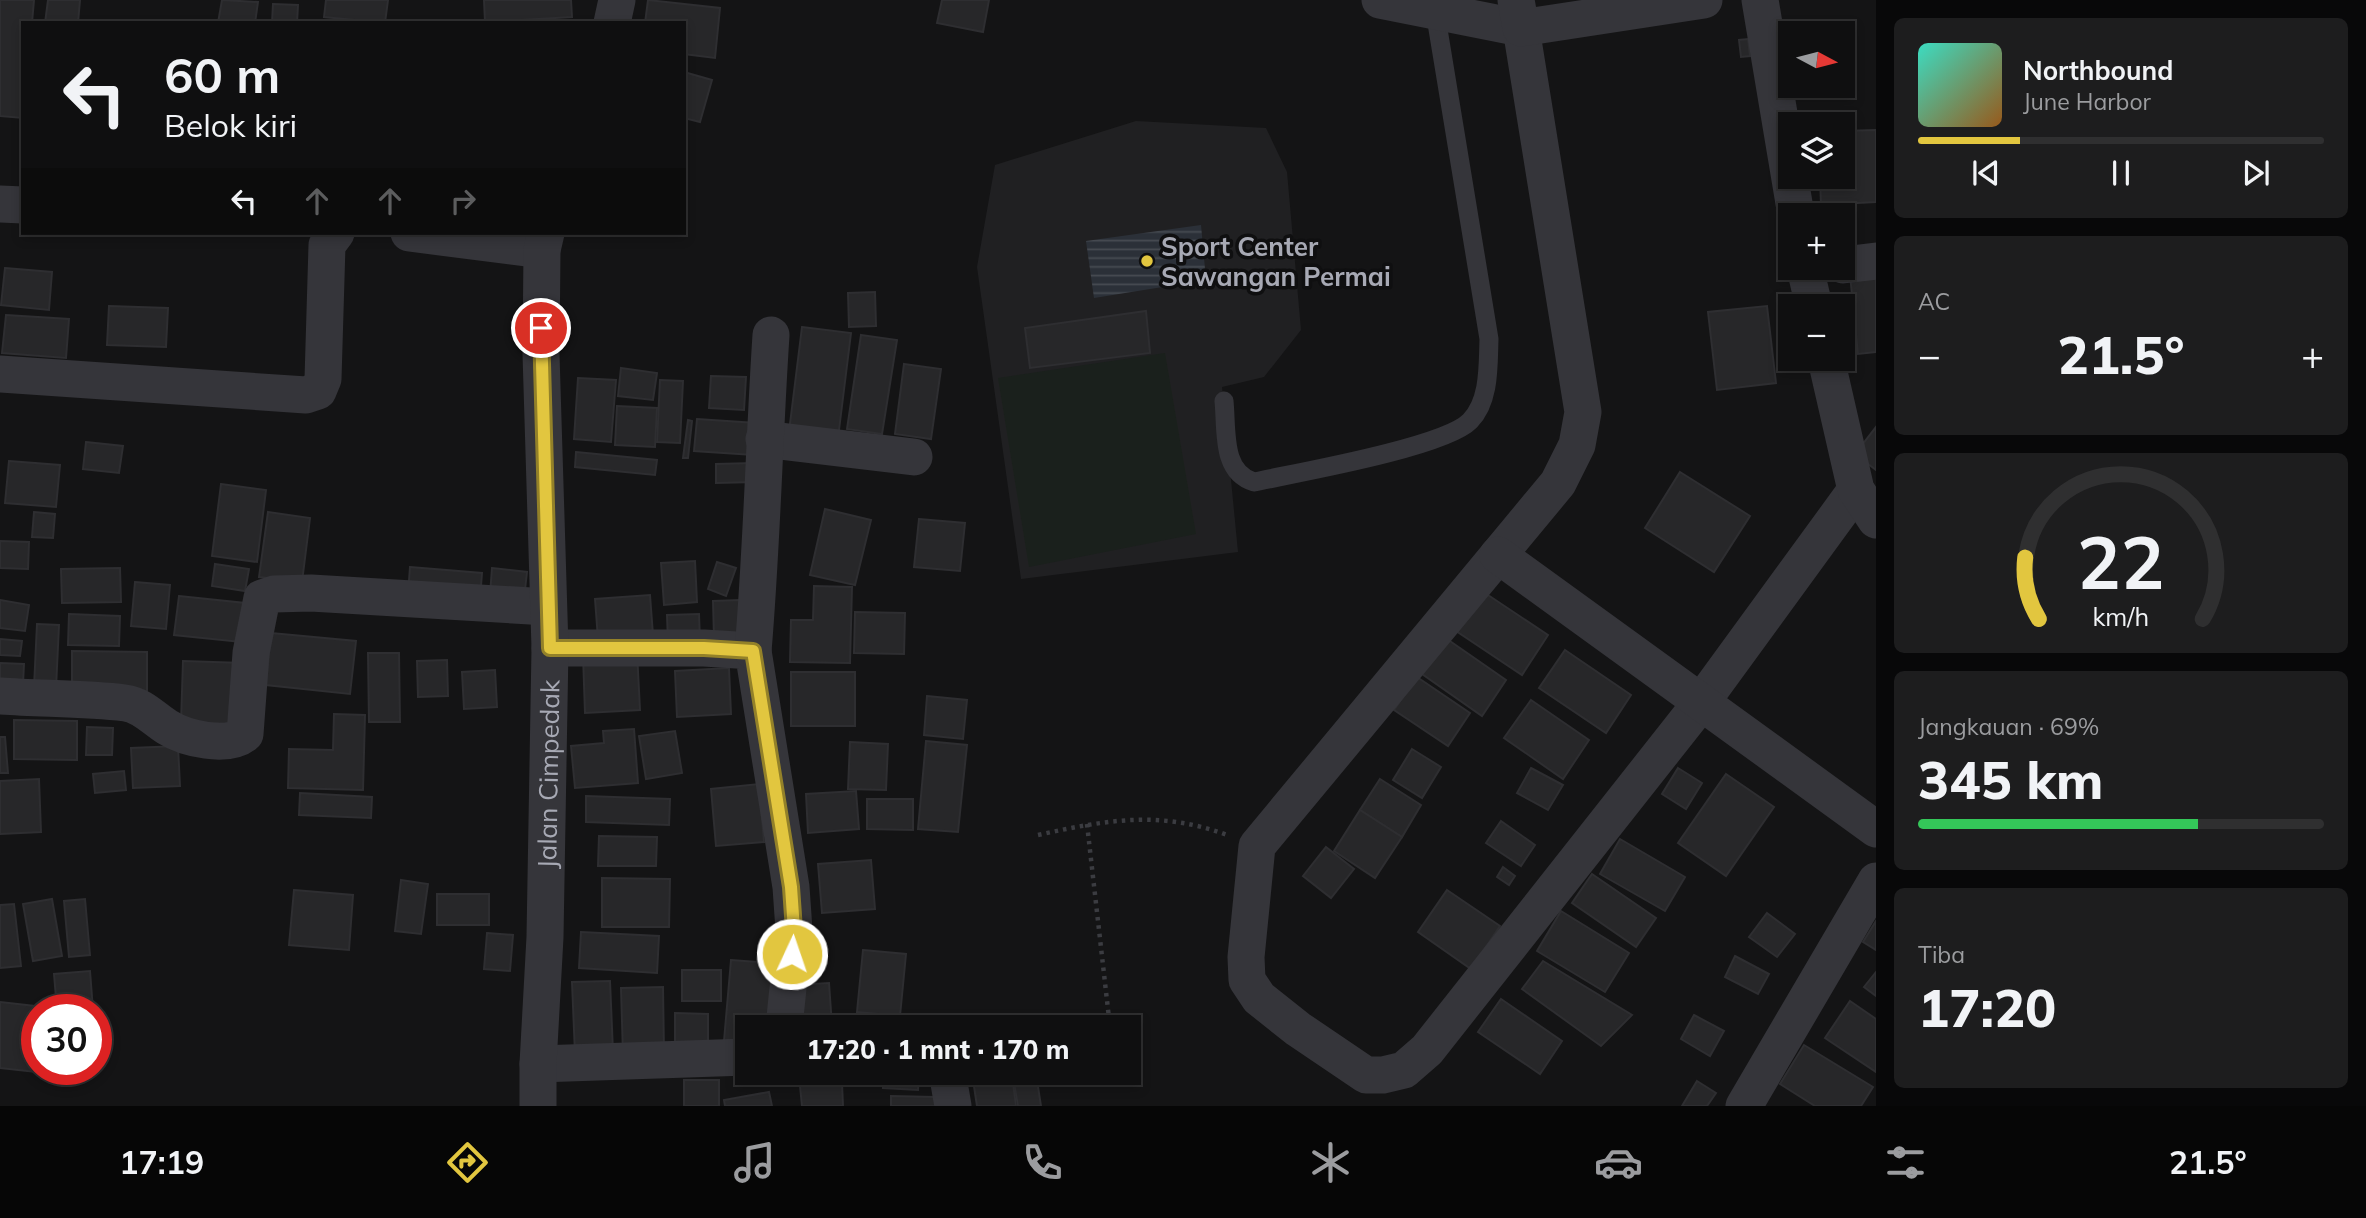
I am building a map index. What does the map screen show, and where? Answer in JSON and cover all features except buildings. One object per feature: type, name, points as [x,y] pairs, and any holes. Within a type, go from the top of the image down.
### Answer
[{"type":"street","points":[[612,21],[617,0]]},
{"type":"street","points":[[1380,0],[1435,11],[1518,14],[1704,0]]},
{"type":"street","points":[[1760,0],[1794,203]]},
{"type":"street","points":[[1518,14],[1583,412],[1577,445],[1558,483],[1257,846],[1247,980],[1259,998],[1289,1022],[1366,1074],[1383,1075],[1404,1070],[1427,1051],[1700,704],[1856,490]]},
{"type":"street","points":[[0,204],[21,205]]},
{"type":"street","points":[[0,374],[306,395],[318,391],[323,379],[327,245],[334,235]]},
{"type":"street","points":[[439,235],[544,242]]},
{"type":"street","name":"Jalan Cimpedak","points":[[538,1106],[545,937],[550,648],[541,354],[544,242]]},
{"type":"street","points":[[1855,264],[1876,261]]},
{"type":"street","points":[[771,335],[764,439],[763,532],[753,651],[791,887],[794,930],[785,1015]]},
{"type":"street","points":[[1829,371],[1856,490],[1876,520]]},
{"type":"street","points":[[764,439],[914,457]]},
{"type":"street","points":[[1498,555],[1876,829]]},
{"type":"street","points":[[0,696],[128,703],[151,714],[170,729],[217,743],[236,740],[244,734],[251,653],[262,598],[274,594],[311,593],[548,607]]},
{"type":"street","points":[[550,648],[704,648],[753,651]]},
{"type":"street","points":[[1744,1106],[1876,881]]},
{"type":"street","points":[[538,1064],[735,1057]]},
{"type":"lane","points":[[1224,401],[1230,466],[1241,478],[1254,482],[1428,443],[1469,422],[1480,405],[1488,375],[1489,339],[1435,11]]},
{"type":"path","points":[[1038,835],[1134,817],[1195,823],[1257,846]]},
{"type":"path","points":[[1087,824],[1109,1015]]},
{"type":"shaded area","name":"Sport Center Sawangan Permai","points":[[1136,121],[1266,128],[1287,172],[1301,330],[1264,377],[1222,387],[1238,552],[1021,579],[977,267],[995,165]]},
{"type":"shaded area","name":"Sport Center Sawangan Permai","points":[[1201,225],[1206,280],[1094,298],[1086,241]]},
{"type":"shaded area","points":[[1165,353],[1196,534],[1029,567],[998,378]]},
{"type":"place","name":"Sport Center Sawangan Permai","points":[[1147,261]]},
{"type":"route","points":[[541,328],[550,648],[704,648],[753,651],[791,887],[794,930],[792,954]]}]
